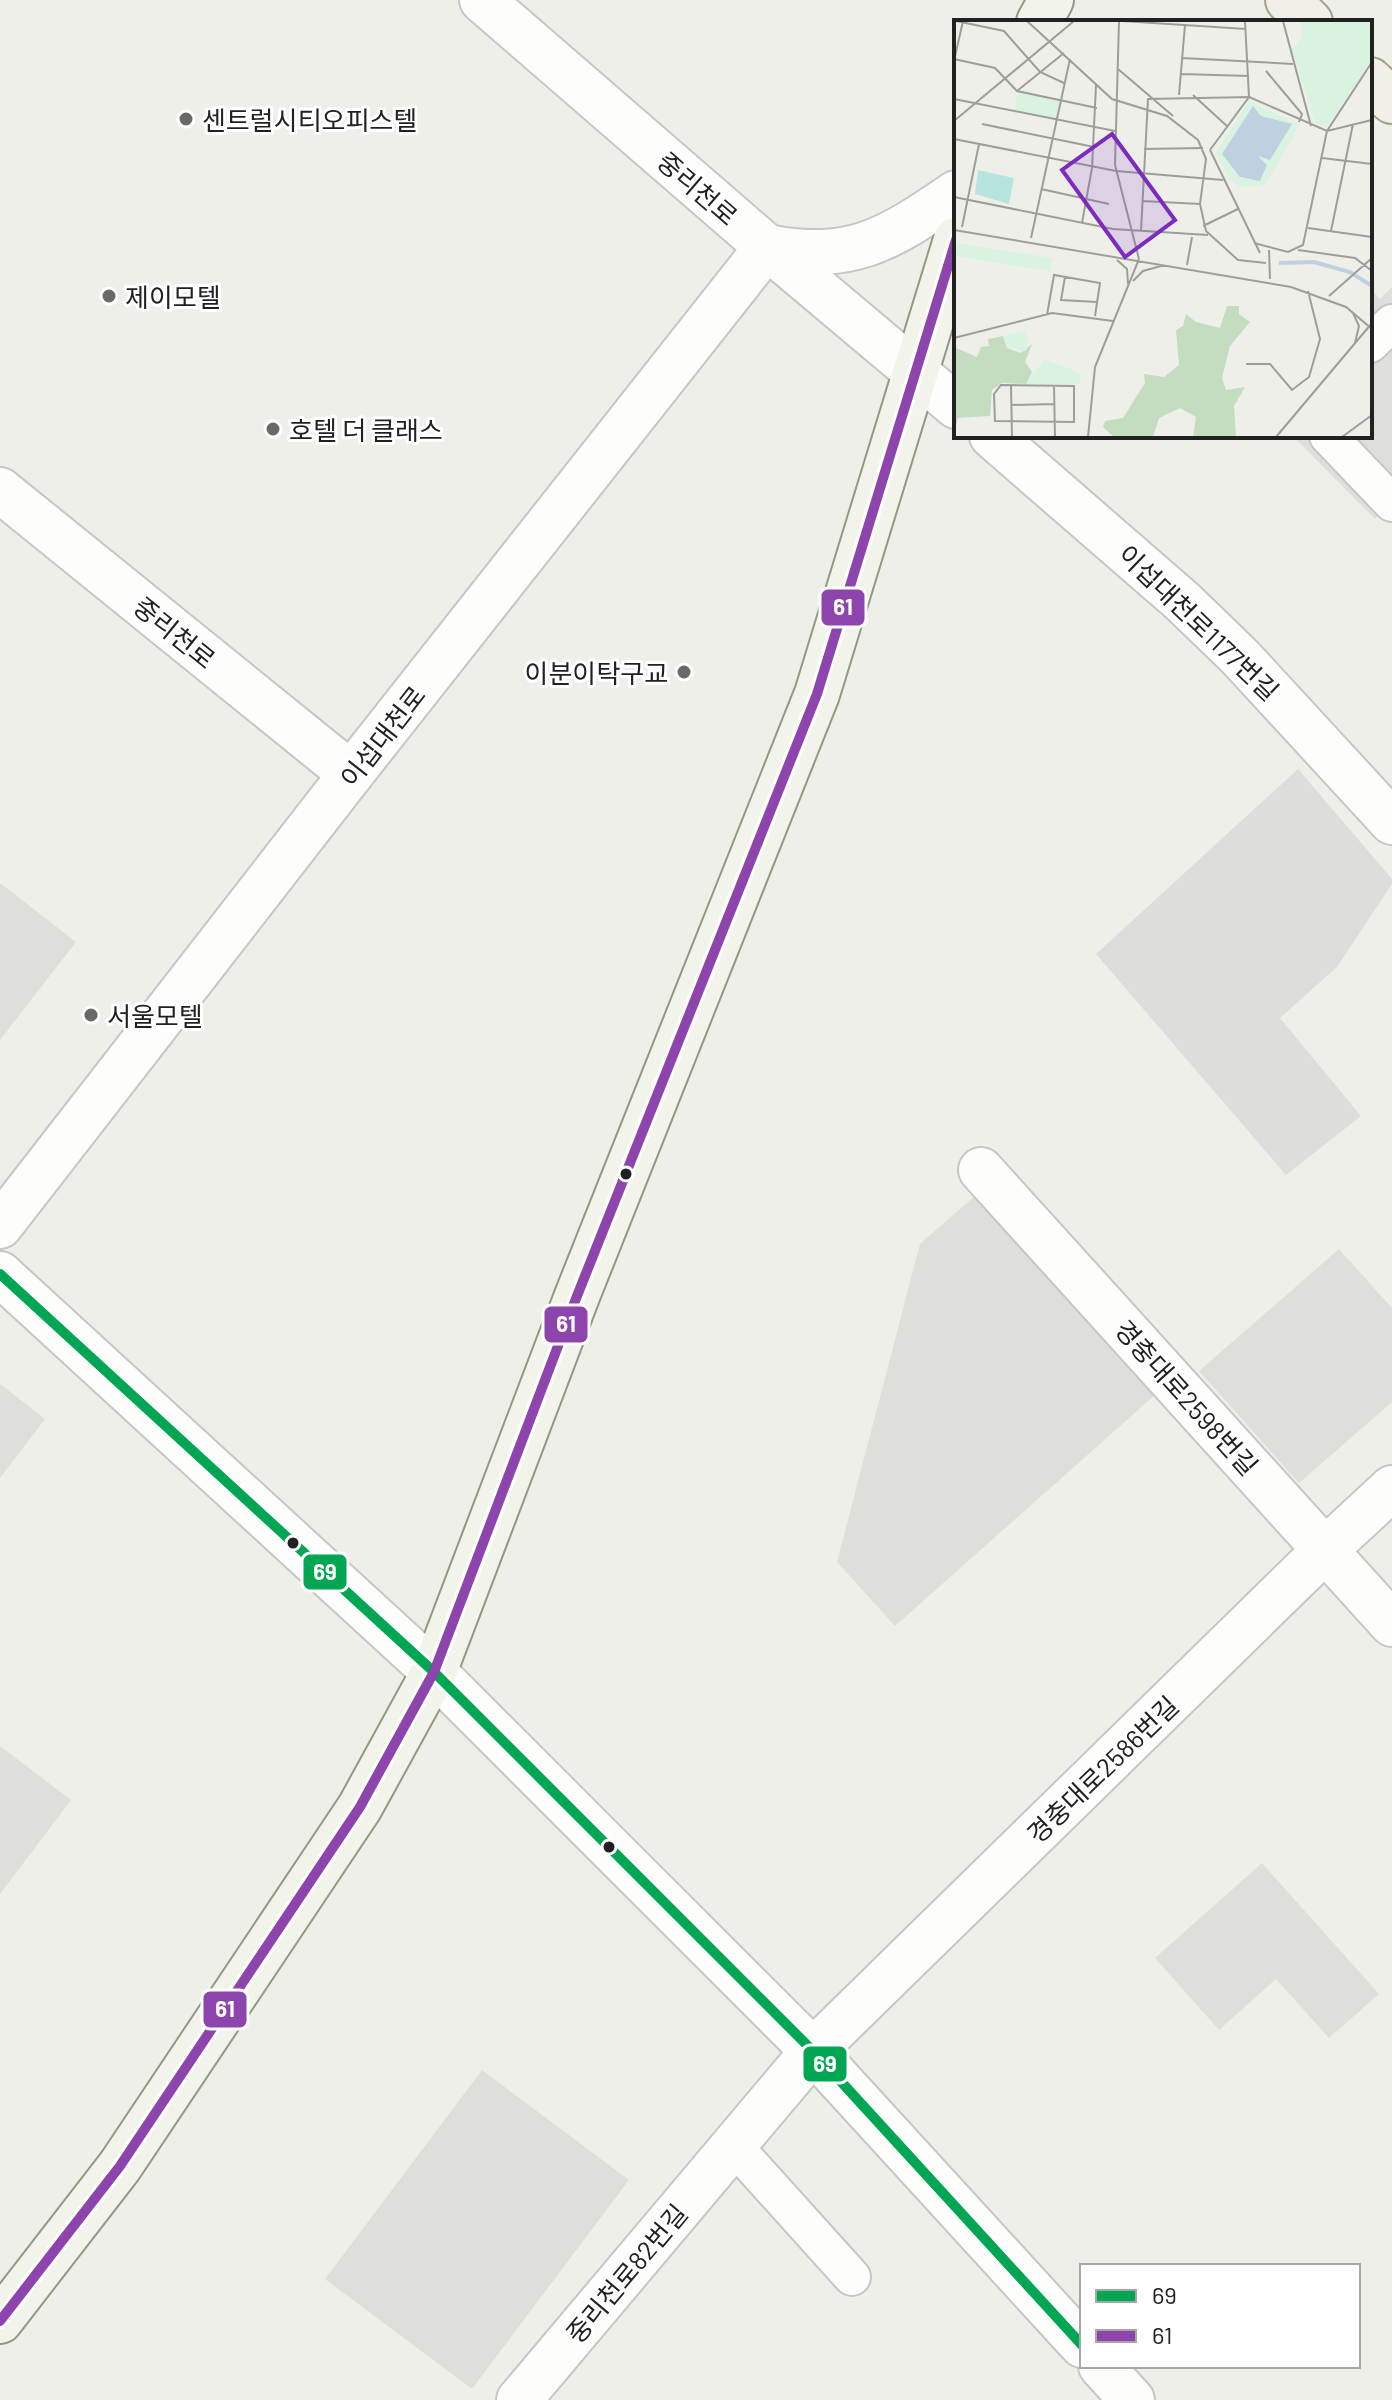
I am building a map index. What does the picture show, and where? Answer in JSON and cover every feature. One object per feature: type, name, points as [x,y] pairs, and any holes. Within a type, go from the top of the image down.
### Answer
[{"type":"main road","points":[[1040,20],[1051,0]]},
{"type":"main road","points":[[1288,0],[1308,20]]},
{"type":"main road","points":[[1372,82],[1392,101]]},
{"type":"main road","points":[[0,2321],[120,2166],[343,1833],[434,1672],[577,1296],[817,694],[954,246]]},
{"type":"street","name":"중리천로","points":[[482,0],[915,373]]},
{"type":"street","points":[[767,247],[802,254],[835,252],[877,242],[954,194]]},
{"type":"street","name":"이섭대천로","points":[[0,1226],[351,774],[767,247]]},
{"type":"street","points":[[915,373],[954,404]]},
{"type":"street","name":"이섭대천로1177번길","points":[[994,438],[1119,543],[1201,619],[1392,822]]},
{"type":"street","name":"중리천로","points":[[0,490],[351,774]]},
{"type":"street","name":"경충대로2598번길","points":[[981,1170],[1392,1624]]},
{"type":"street","points":[[0,1274],[434,1672],[813,2051],[1080,2343]]},
{"type":"street","name":"경충대로2586번길","points":[[813,2051],[1392,1488]]},
{"type":"street","name":"중리천로82번길","points":[[519,2400],[813,2051]]},
{"type":"street","points":[[1103,2368],[1132,2400]]},
{"type":"lane","points":[[1372,342],[1392,323]]},
{"type":"lane","points":[[1330,438],[1392,503]]},
{"type":"lane","points":[[733,2145],[852,2277]]},
{"type":"shaded area","points":[[1392,287],[1392,502],[1375,519],[1295,438],[1372,438],[1372,290],[1380,299]]},
{"type":"shaded area","points":[[1298,769],[1392,879],[1392,884],[1337,967],[1280,1018],[1361,1116],[1286,1175],[1096,954]]},
{"type":"shaded area","points":[[0,883],[76,942],[0,1040]]},
{"type":"shaded area","points":[[977,1194],[1156,1394],[895,1626],[837,1562],[920,1244]]},
{"type":"shaded area","points":[[1339,1249],[1392,1308],[1392,1402],[1299,1483],[1199,1371]]},
{"type":"shaded area","points":[[0,1384],[45,1419],[0,1478]]},
{"type":"shaded area","points":[[0,1746],[71,1800],[0,1894]]},
{"type":"shaded area","points":[[1262,1863],[1379,1994],[1329,2038],[1276,1979],[1219,2030],[1155,1958]]},
{"type":"shaded area","points":[[482,2070],[629,2180],[472,2389],[325,2279]]},
{"type":"transit line","name":"61","points":[[0,2321],[120,2166],[360,1807],[434,1672],[577,1296],[817,694],[954,247]]},
{"type":"transit line","name":"69","points":[[0,1274],[434,1672],[813,2051],[1080,2343]]},
{"type":"place","name":"센트럴시티오피스텔","points":[[186,119]]},
{"type":"place","name":"제이모텔","points":[[109,296]]},
{"type":"place","name":"호텔 더 클래스","points":[[273,429]]},
{"type":"place","name":"이분이탁구교","points":[[684,672]]},
{"type":"place","name":"서울모텔","points":[[91,1015]]}]
